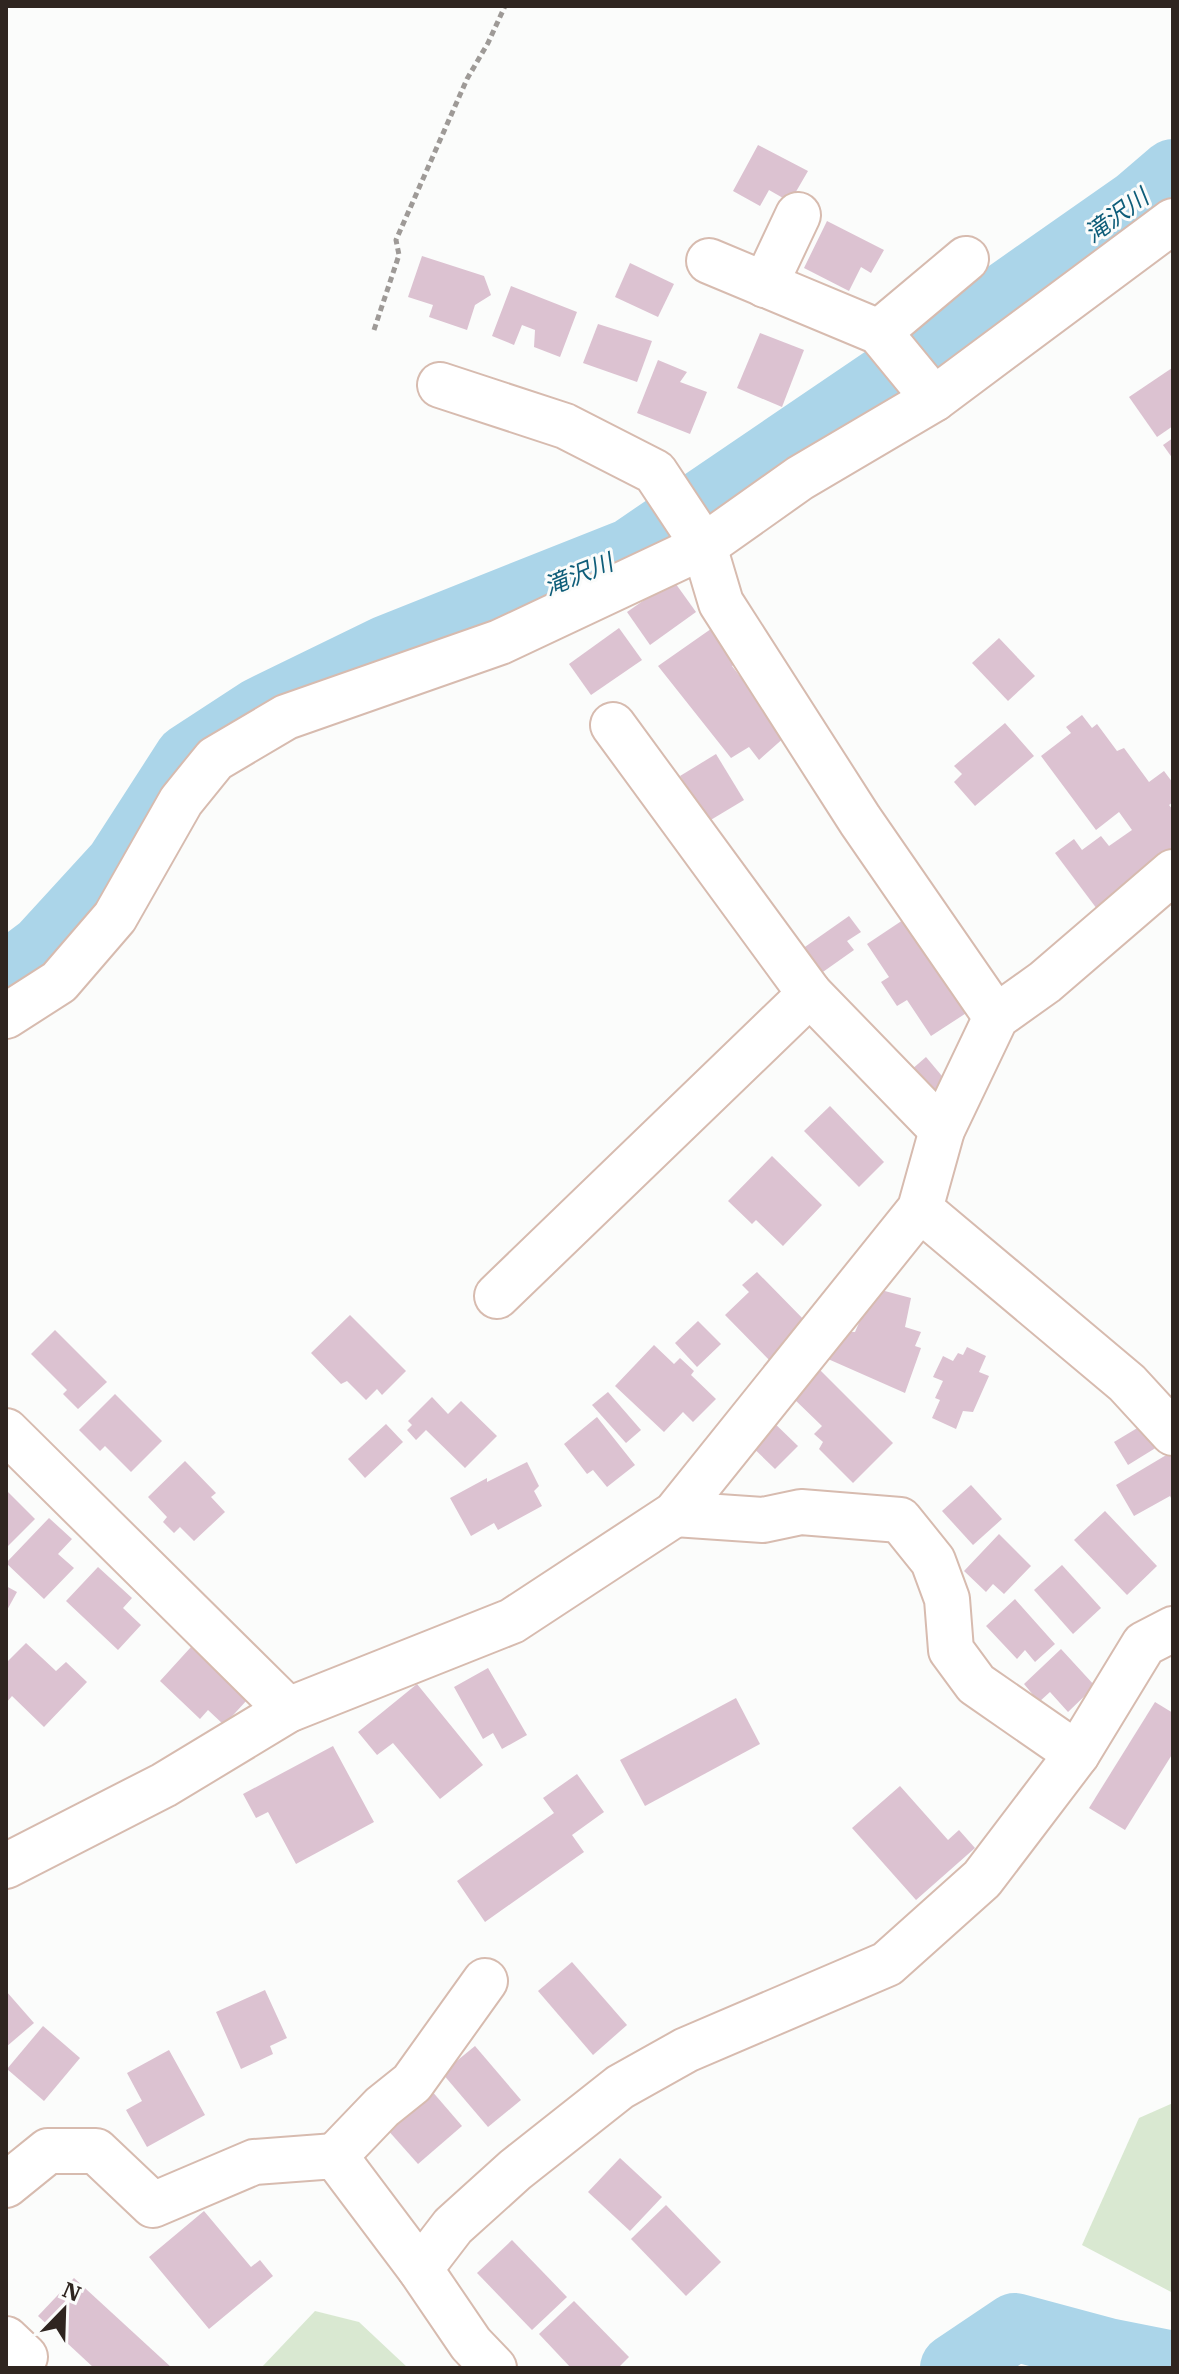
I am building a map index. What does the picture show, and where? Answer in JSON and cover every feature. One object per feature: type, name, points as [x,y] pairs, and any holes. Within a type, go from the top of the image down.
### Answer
[{"type":"street","points":[[765,285],[798,215]]},
{"type":"street","points":[[6,1016],[59,982],[115,917],[181,801],[215,759],[286,717],[500,642],[704,546],[800,478],[934,399],[1173,221]]},
{"type":"street","points":[[879,332],[966,259]]},
{"type":"street","points":[[709,261],[879,332],[934,399]]},
{"type":"street","points":[[440,385],[565,426],[655,472],[704,546],[721,603],[860,820],[996,1017]]},
{"type":"street","points":[[613,725],[810,994],[942,1130]]},
{"type":"street","points":[[6,1866],[164,1785],[288,1710],[512,1621],[675,1514],[920,1209],[942,1130],[996,1017],[1045,982],[1173,872]]},
{"type":"street","points":[[497,1296],[810,994]]},
{"type":"street","points":[[920,1209],[1127,1383],[1173,1433]]},
{"type":"street","points":[[6,1431],[288,1710]]},
{"type":"street","points":[[675,1514],[763,1520],[801,1512],[900,1520],[933,1561],[947,1599],[951,1650],[976,1684],[1077,1754]]},
{"type":"street","points":[[420,2269],[453,2226],[505,2179],[620,2087],[686,2050],[887,1964],[982,1879],[1077,1754],[1144,1644],[1173,1629]]},
{"type":"street","points":[[6,2185],[48,2151],[96,2151],[153,2205],[254,2162],[335,2156],[382,2107],[412,2083],[485,1981]]},
{"type":"street","points":[[335,2156],[420,2269],[471,2344],[494,2368]]},
{"type":"path","points":[[374,330],[399,255],[396,240],[467,79],[505,6]]},
{"type":"green space","points":[[1173,2103],[1173,2293],[1082,2245],[1139,2118]]},
{"type":"green space","points":[[315,2311],[359,2322],[408,2368],[261,2368]]},
{"type":"building","points":[[758,145],[808,171],[790,202],[769,190],[760,206],[733,191]]},
{"type":"building","points":[[827,221],[884,250],[871,273],[861,267],[849,291],[804,268]]},
{"type":"building","points":[[422,256],[484,276],[491,295],[475,305],[467,330],[429,317],[433,305],[408,297]]},
{"type":"building","points":[[630,263],[674,284],[658,317],[615,297]]},
{"type":"building","points":[[511,286],[577,312],[560,357],[534,347],[535,330],[522,325],[514,345],[492,336]]},
{"type":"building","points":[[598,324],[652,341],[637,382],[583,363]]},
{"type":"building","points":[[760,333],[804,350],[782,407],[737,388]]},
{"type":"building","points":[[658,360],[687,372],[680,382],[707,392],[690,434],[637,413]]},
{"type":"building","points":[[1172,368],[1173,426],[1157,437],[1129,397]]},
{"type":"building","points":[[1173,438],[1173,459],[1163,445]]},
{"type":"building","points":[[673,580],[696,612],[650,645],[627,612]]},
{"type":"building","points":[[718,624],[743,659],[732,666],[786,736],[759,760],[749,747],[731,758],[658,666]]},
{"type":"building","points":[[619,628],[642,660],[591,695],[569,664]]},
{"type":"building","points":[[999,638],[1035,676],[1008,701],[972,663]]},
{"type":"building","points":[[1082,715],[1092,728],[1097,724],[1117,751],[1124,748],[1149,782],[1164,771],[1173,783],[1173,802],[1169,805],[1173,810],[1173,859],[1100,913],[1055,853],[1074,839],[1082,850],[1101,836],[1109,846],[1132,830],[1119,812],[1096,830],[1041,756],[1071,733],[1066,727]]},
{"type":"building","points":[[1005,723],[1034,756],[975,806],[954,782],[962,774],[954,766]]},
{"type":"building","points":[[716,754],[744,800],[709,821],[680,776]]},
{"type":"building","points":[[912,914],[974,1008],[931,1036],[907,1000],[897,1006],[881,982],[889,977],[867,944]]},
{"type":"building","points":[[849,916],[861,932],[847,941],[854,950],[820,974],[802,949]]},
{"type":"building","points":[[926,1057],[947,1082],[925,1101],[903,1077]]},
{"type":"building","points":[[830,1106],[884,1162],[859,1187],[804,1131]]},
{"type":"building","points":[[772,1156],[822,1205],[783,1246],[756,1220],[752,1224],[728,1201]]},
{"type":"building","points":[[757,1272],[811,1327],[773,1364],[725,1315],[749,1292],[742,1285]]},
{"type":"building","points":[[881,1290],[911,1298],[905,1327],[921,1332],[915,1346],[921,1348],[905,1393],[828,1359],[846,1332],[855,1332],[862,1316]]},
{"type":"building","points":[[350,1315],[406,1371],[382,1395],[377,1389],[366,1400],[347,1381],[341,1384],[311,1353]]},
{"type":"building","points":[[698,1321],[721,1344],[697,1367],[675,1343]]},
{"type":"building","points":[[55,1330],[107,1382],[78,1409],[63,1394],[67,1390],[31,1354]]},
{"type":"building","points":[[654,1345],[674,1364],[680,1358],[694,1371],[691,1375],[716,1399],[693,1422],[683,1412],[664,1432],[615,1386]]},
{"type":"building","points":[[967,1347],[986,1356],[979,1372],[989,1376],[973,1412],[963,1411],[956,1429],[932,1418],[940,1400],[935,1398],[943,1381],[933,1377],[943,1356],[953,1361],[958,1353],[963,1355]]},
{"type":"building","points":[[820,1370],[893,1443],[853,1483],[819,1449],[823,1442],[814,1434],[822,1426],[792,1397]]},
{"type":"building","points":[[608,1392],[641,1430],[626,1443],[592,1405]]},
{"type":"building","points":[[115,1394],[162,1441],[131,1472],[105,1446],[100,1451],[79,1430]]},
{"type":"building","points":[[432,1397],[448,1414],[461,1401],[497,1436],[465,1468],[426,1430],[416,1440],[407,1430],[412,1425],[408,1421]]},
{"type":"building","points":[[597,1417],[635,1465],[607,1487],[593,1470],[587,1474],[564,1444]]},
{"type":"building","points":[[768,1417],[798,1446],[775,1469],[745,1440]]},
{"type":"building","points":[[1149,1421],[1162,1444],[1128,1465],[1114,1442]]},
{"type":"building","points":[[386,1424],[403,1442],[365,1478],[348,1459]]},
{"type":"building","points":[[1173,1451],[1173,1502],[1170,1496],[1134,1516],[1116,1485]]},
{"type":"building","points":[[185,1461],[216,1493],[211,1497],[225,1512],[194,1541],[180,1527],[174,1533],[163,1522],[167,1517],[148,1497]]},
{"type":"building","points":[[527,1462],[539,1486],[534,1491],[542,1506],[498,1530],[494,1523],[471,1536],[450,1498],[487,1478],[487,1482]]},
{"type":"building","points":[[971,1485],[1002,1519],[973,1545],[942,1511]]},
{"type":"building","points":[[6,1490],[35,1519],[6,1548]]},
{"type":"building","points":[[1105,1511],[1157,1566],[1127,1595],[1074,1540]]},
{"type":"building","points":[[49,1518],[72,1539],[58,1554],[74,1568],[44,1599],[6,1563]]},
{"type":"building","points":[[999,1534],[1031,1566],[1004,1594],[993,1584],[986,1592],[964,1571]]},
{"type":"building","points":[[1062,1565],[1101,1608],[1073,1634],[1034,1590]]},
{"type":"building","points":[[98,1567],[132,1598],[123,1608],[141,1625],[118,1650],[66,1601]]},
{"type":"building","points":[[6,1586],[17,1592],[6,1612]]},
{"type":"building","points":[[1015,1599],[1055,1644],[1035,1662],[1025,1650],[1017,1659],[986,1626]]},
{"type":"building","points":[[26,1643],[56,1671],[66,1662],[87,1682],[44,1727],[12,1696],[6,1703],[6,1663]]},
{"type":"building","points":[[191,1647],[247,1700],[224,1725],[208,1710],[200,1719],[160,1681]]},
{"type":"building","points":[[1061,1649],[1095,1686],[1068,1712],[1050,1692],[1039,1702],[1024,1684]]},
{"type":"building","points":[[488,1668],[527,1735],[502,1749],[493,1733],[483,1739],[454,1687]]},
{"type":"building","points":[[417,1684],[483,1765],[440,1799],[393,1743],[377,1755],[358,1732]]},
{"type":"building","points":[[736,1698],[760,1744],[645,1806],[620,1760]]},
{"type":"building","points":[[1155,1702],[1173,1713],[1173,1753],[1125,1830],[1089,1808]]},
{"type":"building","points":[[333,1746],[374,1822],[296,1864],[268,1812],[256,1818],[243,1794]]},
{"type":"building","points":[[577,1774],[604,1812],[572,1835],[584,1852],[485,1922],[457,1881],[554,1813],[543,1798]]},
{"type":"building","points":[[900,1786],[948,1840],[959,1830],[975,1848],[916,1900],[852,1828]]},
{"type":"building","points":[[572,1962],[627,2025],[593,2055],[538,1991]]},
{"type":"building","points":[[265,1990],[287,2038],[270,2046],[273,2054],[241,2069],[216,2012]]},
{"type":"building","points":[[6,1991],[34,2023],[6,2047]]},
{"type":"building","points":[[43,2026],[80,2058],[44,2101],[7,2069]]},
{"type":"building","points":[[475,2046],[521,2100],[488,2127],[442,2073]]},
{"type":"building","points":[[169,2050],[205,2115],[147,2147],[126,2110],[142,2101],[127,2073]]},
{"type":"building","points":[[431,2090],[462,2126],[418,2164],[386,2128]]},
{"type":"building","points":[[620,2158],[662,2197],[630,2231],[588,2192]]},
{"type":"building","points":[[666,2205],[721,2262],[686,2296],[631,2239]]},
{"type":"building","points":[[204,2211],[251,2267],[260,2260],[273,2276],[209,2329],[149,2257]]},
{"type":"building","points":[[512,2240],[567,2297],[532,2330],[477,2273]]},
{"type":"building","points":[[74,2278],[172,2368],[94,2368],[38,2316]]},
{"type":"building","points":[[574,2301],[629,2357],[618,2368],[571,2368],[539,2334]]},
{"type":"waterway","name":"滝沢川","points":[[6,976],[43,948],[119,865],[188,758],[260,711],[387,649],[631,552],[934,346],[1138,203],[1173,173]]},
{"type":"waterway","points":[[954,2368],[1015,2327],[1108,2352],[1173,2365]]}]
